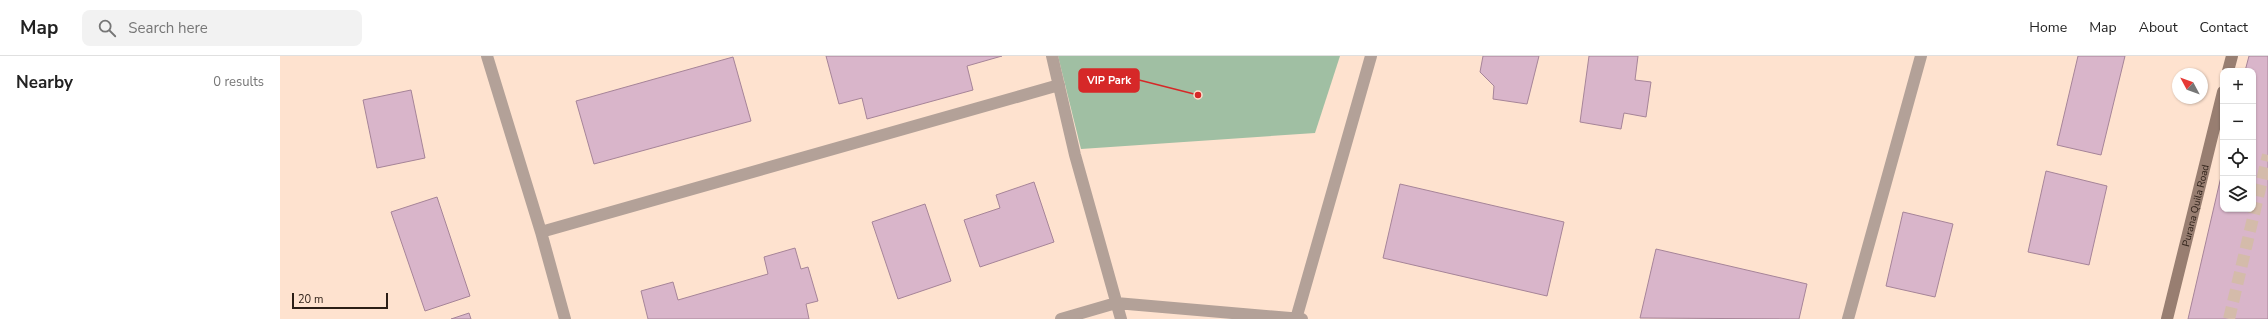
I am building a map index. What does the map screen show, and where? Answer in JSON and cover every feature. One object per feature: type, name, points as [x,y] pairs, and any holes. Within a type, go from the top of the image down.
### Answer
[{"type":"main road","points":[[2229,68],[2232,56]]},
{"type":"main road","name":"Purana Quila Road","points":[[2167,319],[2220,104]]},
{"type":"street","points":[[487,56],[541,232],[564,319]]},
{"type":"street","points":[[1052,56],[1075,155],[1121,319]]},
{"type":"street","points":[[1061,319],[1116,303],[1298,319],[1371,56]]},
{"type":"street","points":[[1848,319],[1921,56]]},
{"type":"street","points":[[541,232],[1059,85]]},
{"type":"green space","points":[[1058,56],[1340,56],[1315,133],[1081,149]]},
{"type":"building","points":[[826,56],[1002,56],[967,66],[973,90],[867,119],[862,98],[839,104]]},
{"type":"building","points":[[1483,56],[1539,56],[1527,104],[1493,99],[1494,86],[1480,72]]},
{"type":"building","points":[[1589,56],[1638,56],[1635,80],[1651,82],[1646,117],[1624,113],[1621,129],[1580,122]]},
{"type":"building","points":[[2078,56],[2125,56],[2101,155],[2057,145]]},
{"type":"building","points":[[2249,56],[2268,56],[2268,319],[2188,319],[2220,181],[2220,212],[2256,212],[2256,68],[2246,68]]},
{"type":"building","points":[[733,57],[751,121],[594,164],[576,101]]},
{"type":"building","points":[[411,90],[425,158],[377,168],[363,100]]},
{"type":"building","points":[[2046,171],[2107,186],[2089,265],[2028,252]]},
{"type":"building","points":[[1034,182],[1054,242],[980,267],[964,220],[1000,208],[996,195]]},
{"type":"building","points":[[1400,184],[1564,222],[1547,296],[1383,258]]},
{"type":"building","points":[[437,197],[470,296],[425,311],[391,212]]},
{"type":"building","points":[[925,204],[951,281],[898,299],[872,222]]},
{"type":"building","points":[[1903,212],[1953,224],[1935,297],[1886,286]]},
{"type":"building","points":[[795,248],[801,269],[808,267],[818,301],[806,304],[809,319],[648,319],[641,291],[673,282],[678,300],[768,274],[764,257]]},
{"type":"building","points":[[1656,249],[1807,284],[1799,319],[1640,318]]},
{"type":"building","points":[[469,313],[471,319],[451,319]]},
{"type":"tunnel","points":[[2229,319],[2268,155]]},
{"type":"place","name":"VIP Park","points":[[1198,95]]}]
